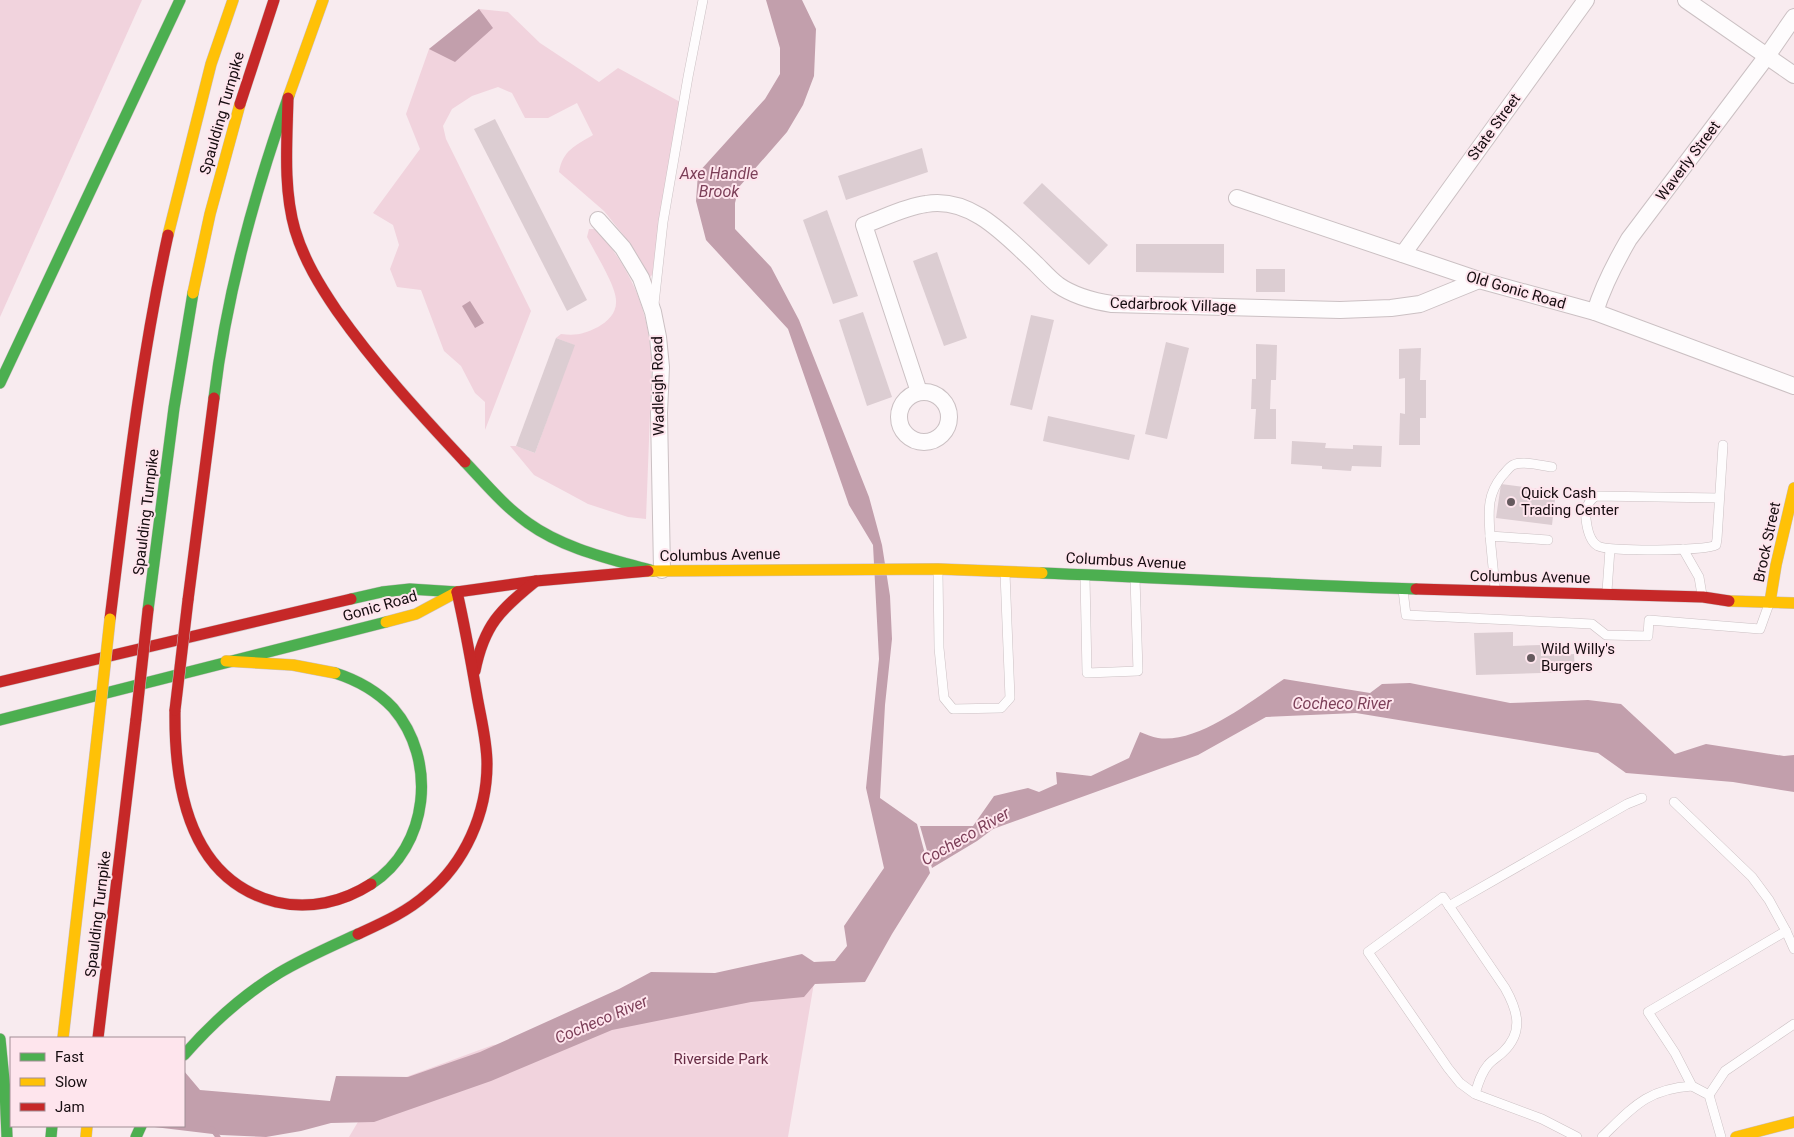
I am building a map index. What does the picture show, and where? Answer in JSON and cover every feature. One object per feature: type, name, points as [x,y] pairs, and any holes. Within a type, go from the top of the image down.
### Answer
[{"type":"main road","points":[[0,383],[180,0]]},
{"type":"main road","name":"Spaulding Turnpike","points":[[63,1037],[132,433],[153,302],[175,203],[209,73],[233,0]]},
{"type":"main road","name":"Spaulding Turnpike","points":[[98,1037],[148,610],[178,377],[195,279],[209,215],[250,69],[274,0]]},
{"type":"main road","points":[[226,661],[303,667],[332,672],[359,682],[379,694],[397,712],[412,738],[420,762],[423,786],[421,808],[416,827],[408,845],[396,863],[380,879],[362,891],[321,904],[300,907],[277,903],[257,896],[238,885],[219,870],[203,847],[190,821],[182,795],[174,739],[175,710],[220,347],[249,223],[288,98],[323,0]]},
{"type":"main road","points":[[288,98],[287,184],[295,230],[307,263],[324,292],[368,353],[420,415],[493,492],[538,530],[574,548],[658,570]]},
{"type":"main road","name":"Brock Street","points":[[1770,602],[1776,566],[1794,488]]},
{"type":"main road","name":"Columbus Avenue","points":[[457,592],[536,581],[658,570],[938,568],[1403,589],[1703,597],[1732,601],[1794,603]]},
{"type":"main road","points":[[474,675],[483,640],[494,619],[536,581]]},
{"type":"main road","name":"Gonic Road","points":[[0,682],[382,592],[410,589],[457,592]]},
{"type":"main road","points":[[185,1054],[201,1035],[235,1004],[267,980],[298,962],[409,908],[429,894],[463,853],[476,827],[484,798],[487,769],[485,734],[457,592]]},
{"type":"main road","name":"Gonic Road","points":[[0,720],[416,614],[457,592]]},
{"type":"main road","points":[[0,1039],[7,1137]]},
{"type":"main road","points":[[1736,1137],[1794,1122]]},
{"type":"street","name":"State Street","points":[[1403,254],[1586,0]]},
{"type":"street","points":[[1686,0],[1794,75]]},
{"type":"street","name":"Waverly Street","points":[[1595,312],[1613,266],[1629,239],[1794,17]]},
{"type":"street","name":"Old Gonic Road","points":[[1237,198],[1479,280],[1595,312],[1794,386]]},
{"type":"street","name":"Cedarbrook Village","points":[[919,392],[864,225],[926,203],[944,203],[964,207],[1007,236],[1057,284],[1075,295],[1095,302],[1340,310],[1390,308],[1420,304],[1479,280]]},
{"type":"street","name":"Wadleigh Road","points":[[598,220],[623,248],[641,278],[653,312],[658,337],[661,367],[658,570]]},
{"type":"lane","points":[[653,312],[663,222],[703,0]]},
{"type":"lane","points":[[1720,498],[1596,496],[1590,499],[1587,507],[1586,518],[1590,537],[1597,546],[1610,549],[1683,550],[1711,548],[1716,545],[1720,498],[1723,444]]},
{"type":"lane","points":[[1495,592],[1490,536],[1490,497],[1495,485],[1514,465],[1552,467]]},
{"type":"lane","points":[[1490,536],[1548,540]]},
{"type":"lane","points":[[1606,594],[1610,549]]},
{"type":"lane","points":[[1683,550],[1698,578],[1703,597]]},
{"type":"lane","points":[[938,568],[939,648],[944,698],[953,709],[1001,708],[1010,698],[1004,570]]},
{"type":"lane","points":[[1085,574],[1087,672],[1138,671],[1135,576]]},
{"type":"lane","points":[[1403,589],[1406,615],[1592,624],[1606,635],[1648,636],[1649,620],[1760,629],[1770,602]]},
{"type":"lane","points":[[1449,906],[1626,804],[1642,798]]},
{"type":"lane","points":[[1674,802],[1752,877],[1769,900],[1794,949]]},
{"type":"lane","points":[[1475,1094],[1482,1074],[1488,1064],[1513,1041],[1517,1029],[1517,1017],[1513,1002],[1505,988],[1443,897],[1368,952],[1460,1083],[1475,1094],[1542,1119],[1577,1137]]},
{"type":"lane","points":[[1692,1086],[1676,1053],[1648,1012],[1786,931]]},
{"type":"lane","points":[[1709,1094],[1725,1071],[1794,1024]]},
{"type":"lane","points":[[1602,1137],[1628,1111],[1644,1099],[1659,1091],[1674,1087],[1692,1086],[1709,1094],[1721,1137]]},
{"type":"green space","points":[[0,0],[142,0],[0,317]]},
{"type":"green space","points":[[479,9],[508,12],[540,43],[599,82],[618,68],[682,103],[655,272],[649,278],[625,237],[604,211],[559,172],[563,158],[571,149],[593,135],[577,103],[548,118],[525,118],[512,93],[498,87],[472,96],[452,109],[443,126],[446,139],[531,311],[485,430],[485,402],[475,393],[461,366],[444,351],[421,290],[397,287],[390,269],[399,245],[393,225],[373,213],[420,149],[406,114],[429,49]]},
{"type":"green space","points":[[589,229],[597,229],[620,260],[642,306],[650,341],[652,361],[646,519],[628,517],[588,504],[534,475],[510,446],[516,446],[535,453],[574,345],[556,338],[561,334],[580,334],[598,327],[608,319],[615,309],[615,294],[609,278],[587,237]]},
{"type":"green space","name":"Riverside Park","points":[[817,965],[788,1137],[349,1137],[384,1078],[406,1077],[493,1045],[506,1044]]},
{"type":"water","points":[[766,0],[802,0],[816,29],[814,76],[803,105],[787,132],[739,187],[735,203],[735,229],[771,267],[799,320],[869,497],[882,545],[890,596],[892,639],[885,705],[880,798],[917,824],[930,873],[865,982],[815,984],[804,997],[751,1002],[612,1030],[491,1081],[374,1122],[331,1123],[301,1131],[266,1137],[221,1135],[154,1127],[185,1127],[185,1072],[200,1090],[330,1101],[336,1076],[408,1077],[480,1052],[619,989],[651,972],[715,973],[802,954],[814,962],[835,961],[847,946],[844,926],[884,868],[866,788],[879,659],[873,545],[849,505],[788,329],[706,240],[696,201],[698,173],[765,99],[780,74],[780,48]]},
{"type":"water","points":[[479,9],[493,28],[455,62],[429,49]]},
{"type":"water","points":[[470,301],[484,323],[475,328],[462,306]]},
{"type":"water","name":"Cocheco River","points":[[1284,679],[1370,693],[1382,684],[1410,683],[1510,703],[1588,700],[1621,704],[1675,754],[1706,744],[1784,756],[1794,755],[1794,792],[1733,782],[1626,773],[1598,753],[1356,713],[1266,717],[1198,755],[993,829],[932,868],[920,826],[973,826],[994,796],[1028,788],[1039,792],[1057,784],[1056,772],[1091,776],[1129,758],[1140,732],[1158,738],[1174,738],[1207,728],[1224,719]]},
{"type":"building","points":[[495,119],[587,300],[567,311],[474,129]]},
{"type":"building","points":[[922,148],[928,172],[846,200],[838,176]]},
{"type":"building","points":[[1042,183],[1108,245],[1089,265],[1023,203]]},
{"type":"building","points":[[827,210],[858,296],[833,304],[803,220]]},
{"type":"building","points":[[1136,244],[1224,244],[1224,273],[1136,272]]},
{"type":"building","points":[[937,252],[967,338],[944,346],[913,261]]},
{"type":"building","points":[[1256,269],[1285,269],[1285,292],[1256,292]]},
{"type":"building","points":[[863,312],[892,397],[867,406],[839,320]]},
{"type":"building","points":[[1031,315],[1054,320],[1032,410],[1010,405]]},
{"type":"building","points":[[556,338],[575,345],[535,453],[516,446]]},
{"type":"building","points":[[1166,342],[1189,348],[1167,439],[1145,434]]},
{"type":"building","points":[[1256,344],[1277,345],[1276,380],[1271,380],[1270,409],[1276,409],[1276,439],[1254,439],[1256,409],[1251,409],[1252,379],[1256,379]]},
{"type":"building","points":[[1421,348],[1420,380],[1426,380],[1426,418],[1420,418],[1420,445],[1399,445],[1400,413],[1405,414],[1405,378],[1399,379],[1399,349]]},
{"type":"building","points":[[1048,416],[1135,435],[1129,460],[1043,441]]},
{"type":"building","points":[[1292,441],[1326,443],[1325,448],[1353,449],[1353,445],[1382,446],[1381,467],[1352,466],[1351,471],[1322,469],[1322,466],[1291,464]]},
{"type":"building","points":[[1501,484],[1556,491],[1552,525],[1496,518]]},
{"type":"building","points":[[1513,632],[1513,646],[1541,645],[1541,656],[1574,654],[1575,672],[1476,675],[1474,633]]},
{"type":"waterway","points":[[212,1129],[218,1137]]},
{"type":"traffic: fast","points":[[0,383],[180,0]]},
{"type":"traffic: fast","points":[[214,398],[226,321],[243,244],[253,206],[289,95]]},
{"type":"traffic: fast","points":[[148,610],[174,408],[193,293]]},
{"type":"traffic: fast","points":[[465,462],[511,509],[542,532],[588,552],[653,571]]},
{"type":"traffic: fast","points":[[1042,573],[1416,589]]},
{"type":"traffic: fast","points":[[351,599],[382,592],[410,589],[457,592]]},
{"type":"traffic: fast","points":[[0,720],[386,622]]},
{"type":"traffic: fast","points":[[335,673],[366,687],[393,708],[407,729],[417,752],[421,777],[421,802],[415,826],[405,848],[390,868],[371,884]]},
{"type":"traffic: fast","points":[[185,1054],[228,1010],[253,991],[298,962],[358,934]]},
{"type":"traffic: fast","points":[[0,1039],[7,1137]]},
{"type":"traffic: fast","points":[[51,1137],[52,1127]]},
{"type":"traffic: fast","points":[[136,1137],[141,1127]]},
{"type":"traffic: slow","points":[[168,235],[211,64],[233,0]]},
{"type":"traffic: slow","points":[[289,95],[323,0]]},
{"type":"traffic: slow","points":[[193,293],[210,214],[240,104]]},
{"type":"traffic: slow","points":[[1770,602],[1776,565],[1794,488]]},
{"type":"traffic: slow","points":[[648,571],[938,569],[1042,573]]},
{"type":"traffic: slow","points":[[386,622],[416,614],[457,592]]},
{"type":"traffic: slow","points":[[1729,601],[1794,603]]},
{"type":"traffic: slow","points":[[98,729],[110,619]]},
{"type":"traffic: slow","points":[[226,661],[293,665],[335,673]]},
{"type":"traffic: slow","points":[[63,1037],[98,729]]},
{"type":"traffic: slow","points":[[1736,1137],[1794,1122]]},
{"type":"traffic: slow","points":[[86,1137],[87,1127]]},
{"type":"traffic: jam","points":[[240,104],[274,0]]},
{"type":"traffic: jam","points":[[288,98],[287,181],[289,198],[295,230],[308,262],[331,302],[367,351],[465,462]]},
{"type":"traffic: jam","points":[[110,619],[128,474],[149,330],[168,235]]},
{"type":"traffic: jam","points":[[188,600],[214,398]]},
{"type":"traffic: jam","points":[[457,592],[536,581],[648,571]]},
{"type":"traffic: jam","points":[[475,671],[483,642],[495,620],[503,610],[536,581]]},
{"type":"traffic: jam","points":[[1416,589],[1703,597],[1729,601]]},
{"type":"traffic: jam","points":[[358,934],[394,917],[427,894],[440,882],[463,852],[471,836],[483,801],[487,764],[484,730],[457,592]]},
{"type":"traffic: jam","points":[[0,682],[351,599]]},
{"type":"traffic: jam","points":[[175,710],[188,600]]},
{"type":"traffic: jam","points":[[136,719],[148,610]]},
{"type":"traffic: jam","points":[[175,710],[178,769],[192,826],[206,852],[223,873],[247,891],[276,902],[301,905],[313,905],[337,900],[371,884]]},
{"type":"traffic: jam","points":[[98,1037],[136,719]]},
{"type":"place","name":"Quick Cash Trading Center","points":[[1511,502]]},
{"type":"place","name":"Wild Willy's Burgers","points":[[1531,658]]},
{"type":"water label","name":"Axe Handle Brook","points":[[719,182]]}]
